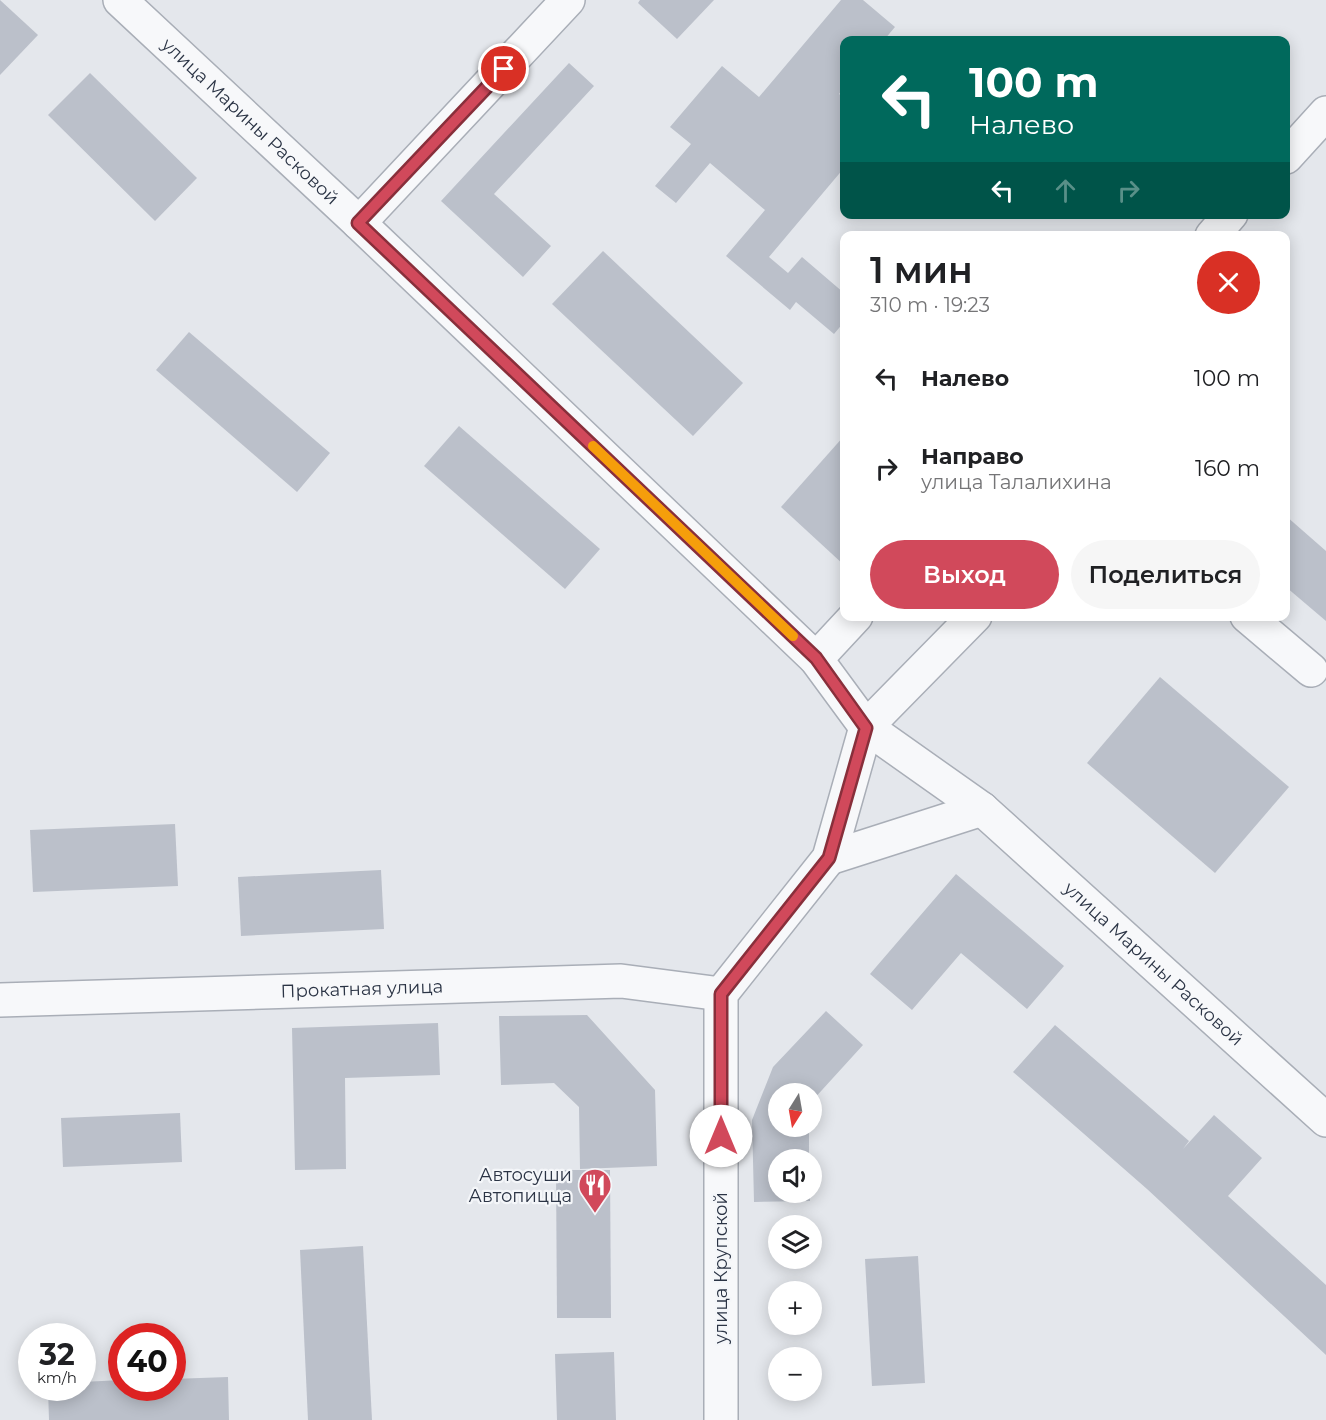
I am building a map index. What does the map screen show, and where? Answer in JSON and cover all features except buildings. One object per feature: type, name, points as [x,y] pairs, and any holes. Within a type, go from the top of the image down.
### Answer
[{"type":"street","name":"улица Марины Расковой","points":[[120,0],[816,658],[866,728],[982,809],[1326,1120]]},
{"type":"street","points":[[358,223],[568,0]]},
{"type":"street","points":[[1290,153],[1326,113]]},
{"type":"street","points":[[1217,231],[1227,219]]},
{"type":"street","points":[[816,658],[851,621]]},
{"type":"street","points":[[721,994],[829,858],[866,728],[970,621]]},
{"type":"street","points":[[1253,621],[1311,670]]},
{"type":"street","points":[[829,858],[982,809]]},
{"type":"street","name":"Прокатная улица","points":[[0,1000],[621,981],[721,994]]},
{"type":"street","name":"улица Крупской","points":[[721,994],[721,1420]]},
{"type":"slow traffic","points":[[593,446],[793,636]]},
{"type":"place","name":"Автосуши Автопицца","points":[[595,1214]]},
{"type":"route","points":[[504,69],[358,223],[816,658],[866,728],[829,858],[721,994],[721,1136]]}]
